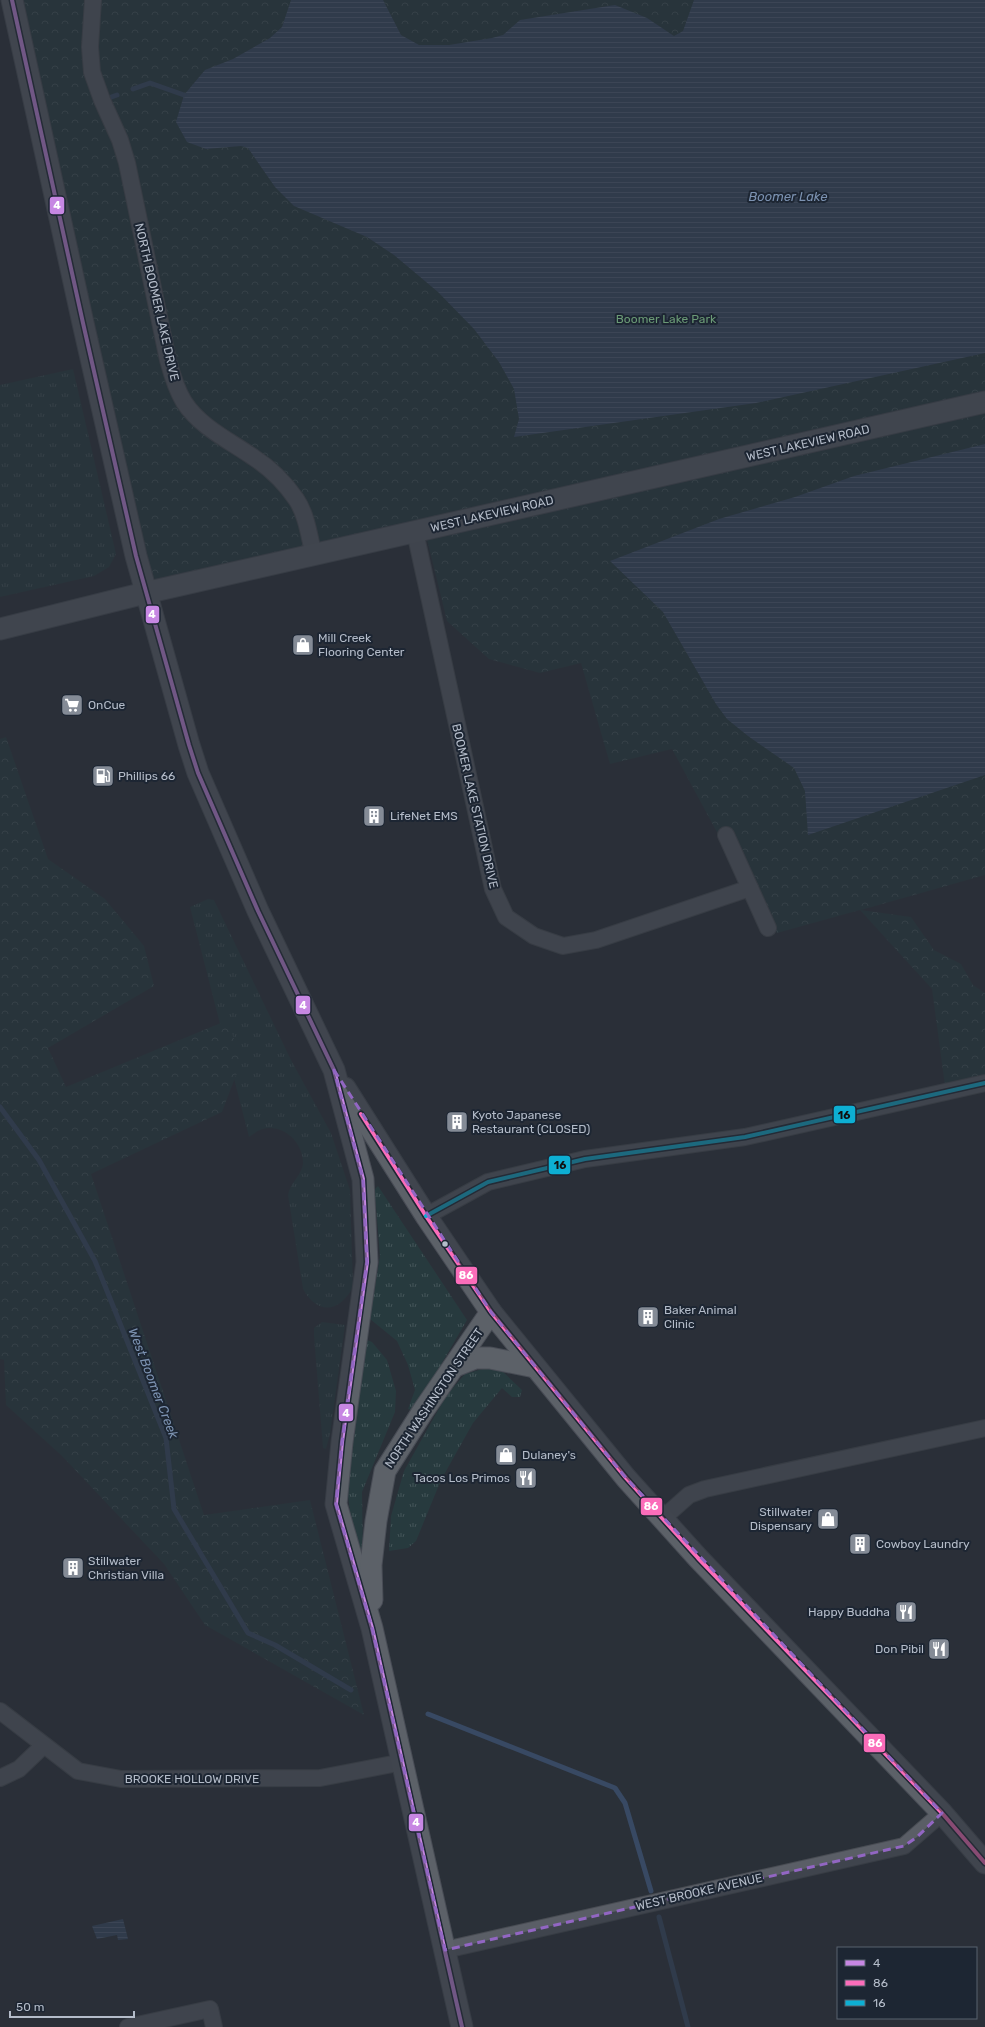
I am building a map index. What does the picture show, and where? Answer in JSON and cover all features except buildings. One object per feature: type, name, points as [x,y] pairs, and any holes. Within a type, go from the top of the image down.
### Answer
[{"type":"main road","name":"NORTH WASHINGTON STREET","points":[[12,0],[86,339],[145,593],[198,773],[258,911],[334,1070],[363,1179],[367,1262],[342,1442],[336,1504],[372,1628],[462,2027]]},
{"type":"main road","name":"WEST LAKEVIEW ROAD","points":[[0,630],[145,593],[985,402]]},
{"type":"main road","points":[[334,1070],[426,1216],[491,1312],[626,1478],[662,1519],[942,1813],[985,1863]]},
{"type":"main road","name":"NORTH WASHINGTON STREET","points":[[372,1628],[371,1565],[376,1522],[385,1471],[423,1411],[491,1312]]},
{"type":"main road","points":[[455,1366],[475,1358],[490,1358],[535,1367]]},
{"type":"street","name":"NORTH BOOMER LAKE DRIVE","points":[[93,0],[90,48],[92,72],[102,100],[120,140],[127,163],[174,384],[185,404],[199,419],[220,436],[255,458],[280,478],[297,501],[306,522],[314,554]]},
{"type":"street","name":"BOOMER LAKE STATION DRIVE","points":[[415,532],[493,889],[506,917],[534,936],[563,946],[596,940],[750,888]]},
{"type":"street","points":[[726,835],[768,928]]},
{"type":"street","points":[[426,1216],[488,1182],[585,1159],[745,1137],[985,1083]]},
{"type":"street","points":[[662,1519],[689,1495],[706,1489],[985,1428]]},
{"type":"street","name":"BROOKE HOLLOW DRIVE","points":[[0,1711],[43,1746],[78,1771],[121,1779],[320,1778],[403,1762]]},
{"type":"street","points":[[0,1778],[20,1769],[43,1746]]},
{"type":"street","name":"WEST BROOKE AVENUE","points":[[445,1950],[904,1846],[942,1813]]},
{"type":"street","points":[[128,2027],[210,2009],[214,2027]]},
{"type":"highlighted area","points":[[334,1070],[491,1312],[626,1478],[942,1813],[917,1837],[904,1846],[445,1950],[372,1628],[336,1504],[342,1442],[367,1262],[363,1179]]},
{"type":"green space","name":"Boomer Lake Park","points":[[14,0],[985,0],[985,875],[861,910],[911,917],[934,950],[961,964],[973,985],[985,993],[985,1077],[945,1086],[932,989],[860,910],[777,933],[739,873],[672,749],[610,764],[581,663],[540,673],[489,659],[447,621],[424,527],[146,591]]},
{"type":"green space","points":[[73,369],[116,554],[109,567],[94,576],[0,597],[0,385]]},
{"type":"green space","points":[[6,737],[48,859],[105,899],[144,946],[154,986],[48,1048],[66,1087],[228,1020],[241,1062],[222,1112],[91,1174],[204,1515],[310,1500],[364,1715],[205,1625],[164,1564],[62,1456],[6,1405],[4,1360],[0,1359],[0,739]]},
{"type":"green space","points":[[208,899],[214,900],[291,1060],[331,1133],[350,1190],[353,1287],[342,1302],[329,1308],[315,1304],[303,1289],[288,1195],[303,1164],[303,1157],[298,1144],[288,1134],[268,1128],[256,1132],[249,1137],[190,907]]},
{"type":"green space","points":[[378,1186],[467,1320],[414,1411],[408,1409],[415,1390],[408,1365],[397,1341],[370,1319],[380,1256],[376,1206],[373,1191]]},
{"type":"green space","points":[[322,1322],[345,1325],[330,1434],[326,1449],[323,1448],[314,1336],[314,1328]]},
{"type":"green space","points":[[367,1340],[372,1342],[387,1360],[396,1391],[395,1412],[362,1492],[363,1558],[356,1557],[346,1481],[352,1427]]},
{"type":"green space","points":[[486,1368],[500,1369],[522,1390],[520,1397],[512,1397],[502,1388],[473,1423],[441,1480],[416,1541],[408,1548],[389,1551],[391,1516],[404,1471],[446,1396],[465,1374]]},
{"type":"water","name":"Boomer Lake","points":[[291,0],[383,0],[401,35],[419,45],[449,45],[503,35],[520,20],[615,5],[647,18],[674,36],[683,31],[694,0],[985,0],[985,353],[756,403],[514,437],[519,419],[514,389],[499,362],[474,329],[438,292],[394,255],[367,237],[294,206],[275,187],[248,148],[241,146],[206,149],[187,142],[176,122],[184,95],[205,70],[233,59],[270,38],[282,27]]},
{"type":"water","points":[[985,444],[985,775],[808,835],[805,791],[794,768],[748,736],[727,719],[716,704],[663,612],[610,561],[719,519],[795,497],[854,476]]},
{"type":"water","points":[[123,1919],[128,1939],[118,1940],[117,1935],[97,1939],[92,1926]]},
{"type":"waterway","points":[[133,89],[150,83],[184,95]]},
{"type":"waterway","points":[[103,100],[117,95]]},
{"type":"waterway","name":"West Boomer Creek","points":[[0,1107],[39,1160],[95,1261],[166,1438],[174,1509],[248,1633],[275,1645],[351,1690]]},
{"type":"waterway","points":[[428,1714],[615,1788],[625,1803],[651,1891]]},
{"type":"waterway","points":[[659,1917],[688,2027]]},
{"type":"transit line","name":"4","points":[[12,0],[136,556],[189,745],[198,773],[258,911],[334,1070],[363,1179],[367,1262],[342,1442],[336,1504],[372,1628],[462,2027]]},
{"type":"transit line","name":"16","points":[[426,1216],[488,1182],[585,1159],[745,1137],[985,1083]]},
{"type":"transit line","name":"86","points":[[361,1114],[426,1216],[491,1312],[626,1478],[698,1558],[942,1813],[985,1863]]},
{"type":"place","name":"Mill Creek Flooring Center","points":[[303,645]]},
{"type":"place","name":"OnCue","points":[[72,705]]},
{"type":"place","name":"Phillips 66","points":[[103,776]]},
{"type":"place","name":"LifeNet EMS","points":[[374,816]]},
{"type":"place","name":"Kyoto Japanese Restaurant (CLOSED)","points":[[457,1122]]},
{"type":"place","name":"Baker Animal Clinic","points":[[648,1317]]},
{"type":"place","name":"Dulaney's","points":[[506,1455]]},
{"type":"place","name":"Tacos Los Primos","points":[[526,1478]]},
{"type":"place","name":"Stillwater Dispensary","points":[[828,1519]]},
{"type":"place","name":"Cowboy Laundry","points":[[860,1544]]},
{"type":"place","name":"Stillwater Christian Villa","points":[[73,1568]]},
{"type":"place","name":"Happy Buddha","points":[[906,1612]]},
{"type":"place","name":"Don Pibil","points":[[939,1649]]}]
